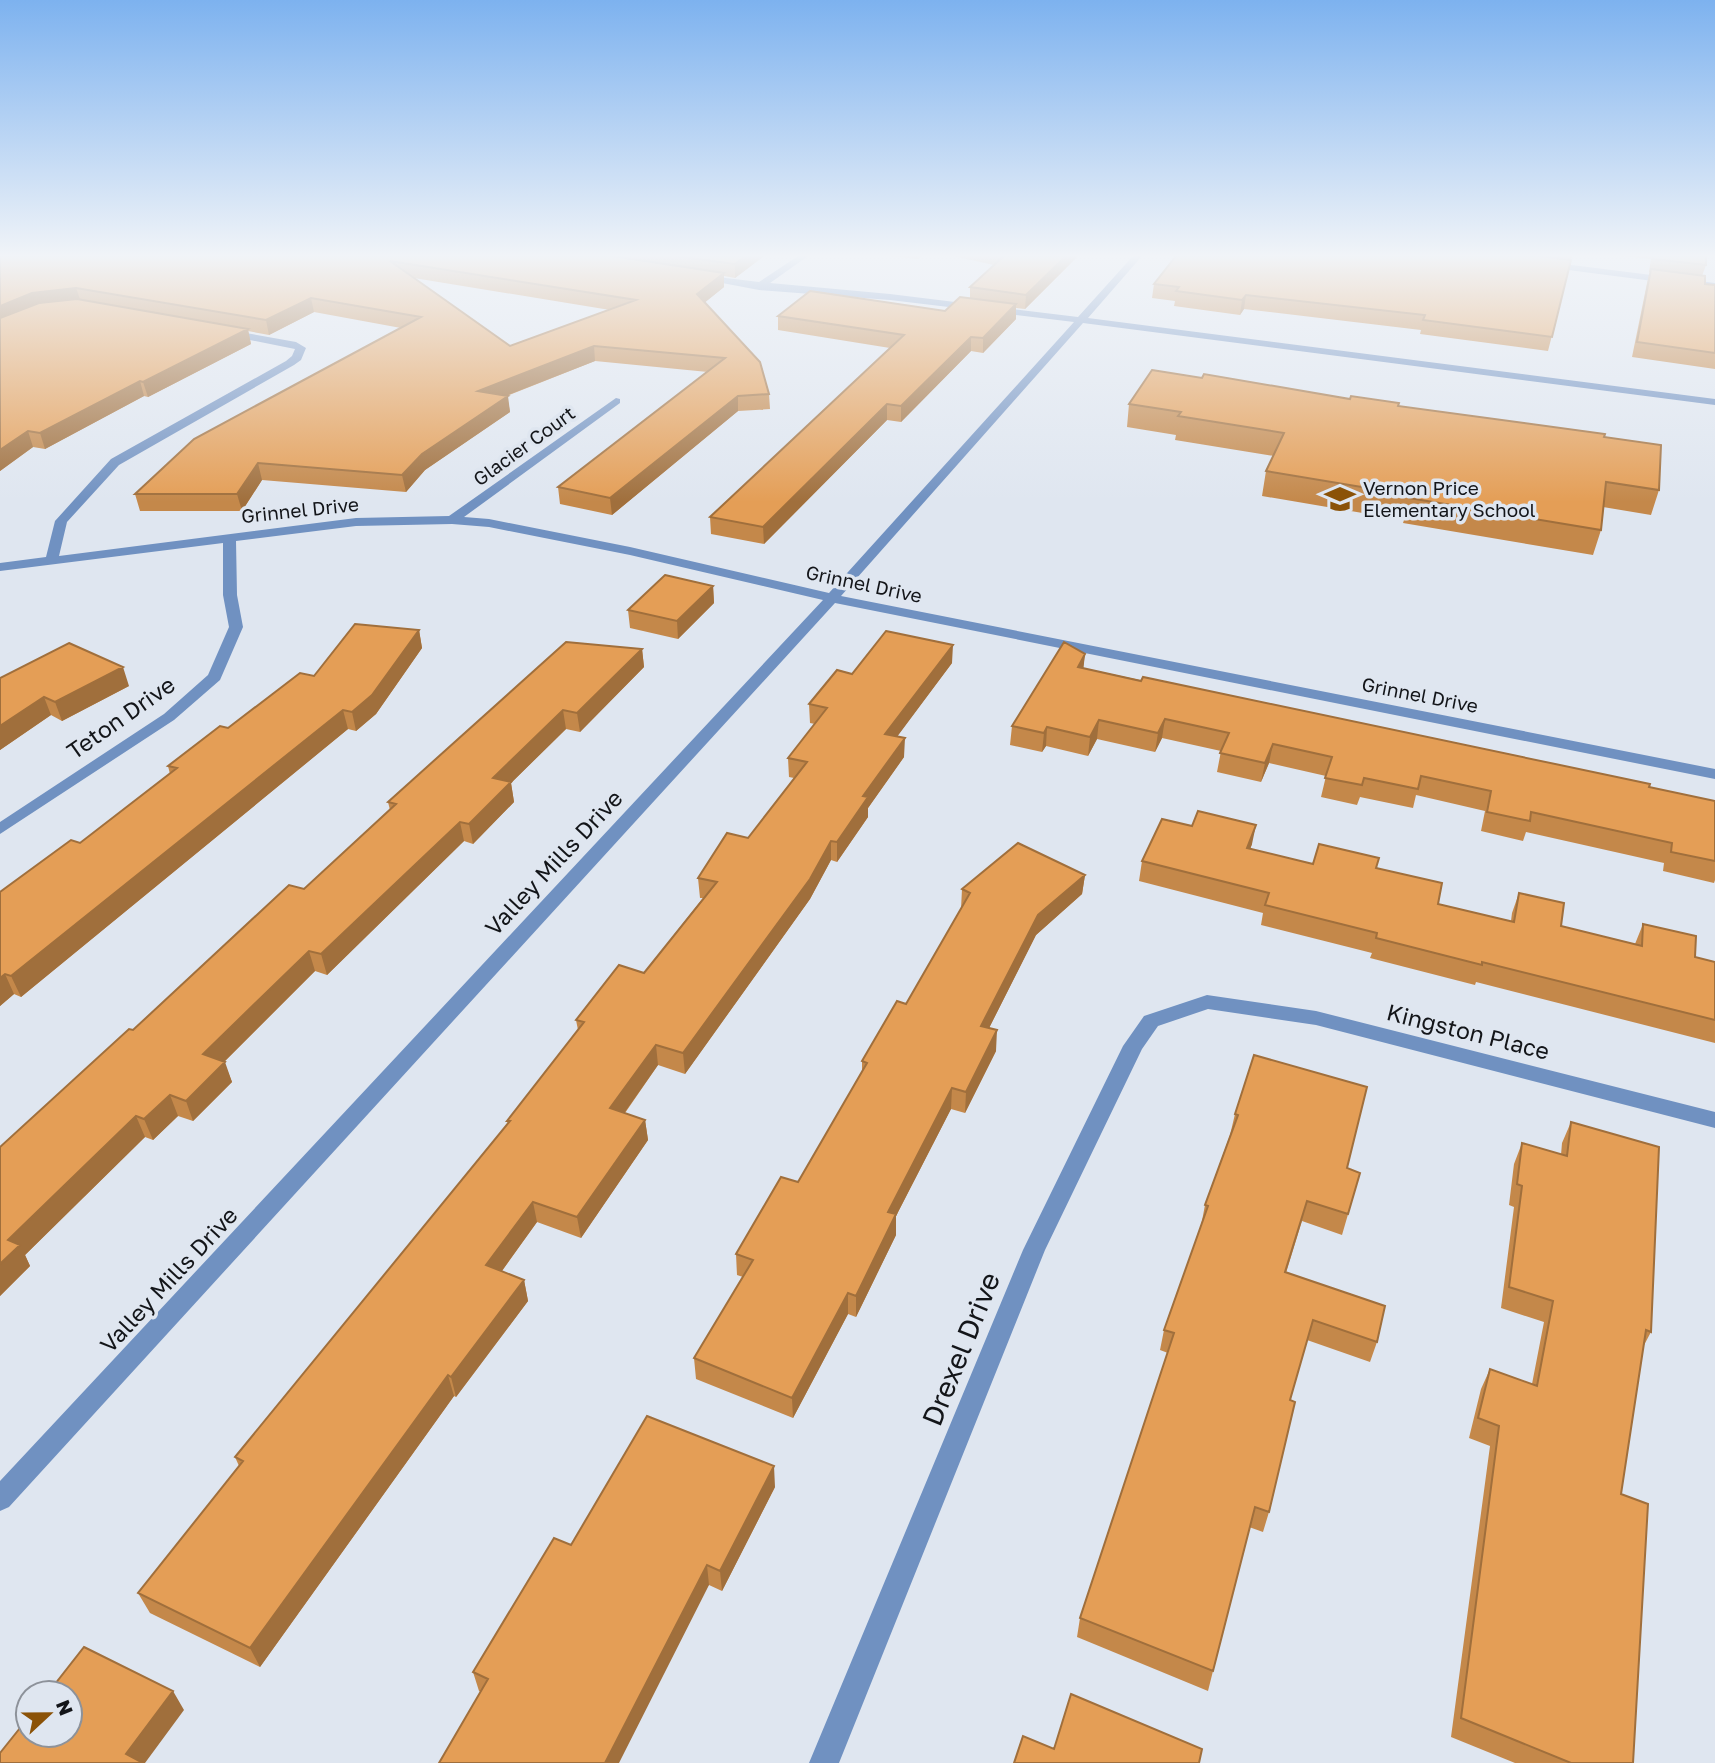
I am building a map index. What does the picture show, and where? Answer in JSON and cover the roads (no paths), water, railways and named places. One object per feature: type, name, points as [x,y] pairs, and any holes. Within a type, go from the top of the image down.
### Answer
[{"type":"street","points":[[52,559],[61,521],[115,462],[290,363],[297,358],[301,348],[253,338]]},
{"type":"street","name":"Valley Mills Drive","points":[[0,1499],[832,598],[1064,338]]},
{"type":"street","points":[[1235,338],[1715,402]]},
{"type":"street","name":"Glacier Court","points":[[452,520],[616,401]]},
{"type":"street","name":"Grinnel Drive","points":[[0,567],[356,522],[452,520],[489,523],[584,541],[832,598],[1715,774]]},
{"type":"street","name":"Teton Drive","points":[[0,829],[169,717],[215,677],[236,627],[230,595],[229,537]]},
{"type":"street","name":"Kingston Place","points":[[1207,1002],[1315,1018],[1715,1120]]},
{"type":"street","name":"Drexel Drive","points":[[824,1763],[1034,1250],[1133,1046],[1152,1021],[1207,1002]]},
{"type":"place","name":"Vernon Price Elementary School","points":[[1340,499]]}]
